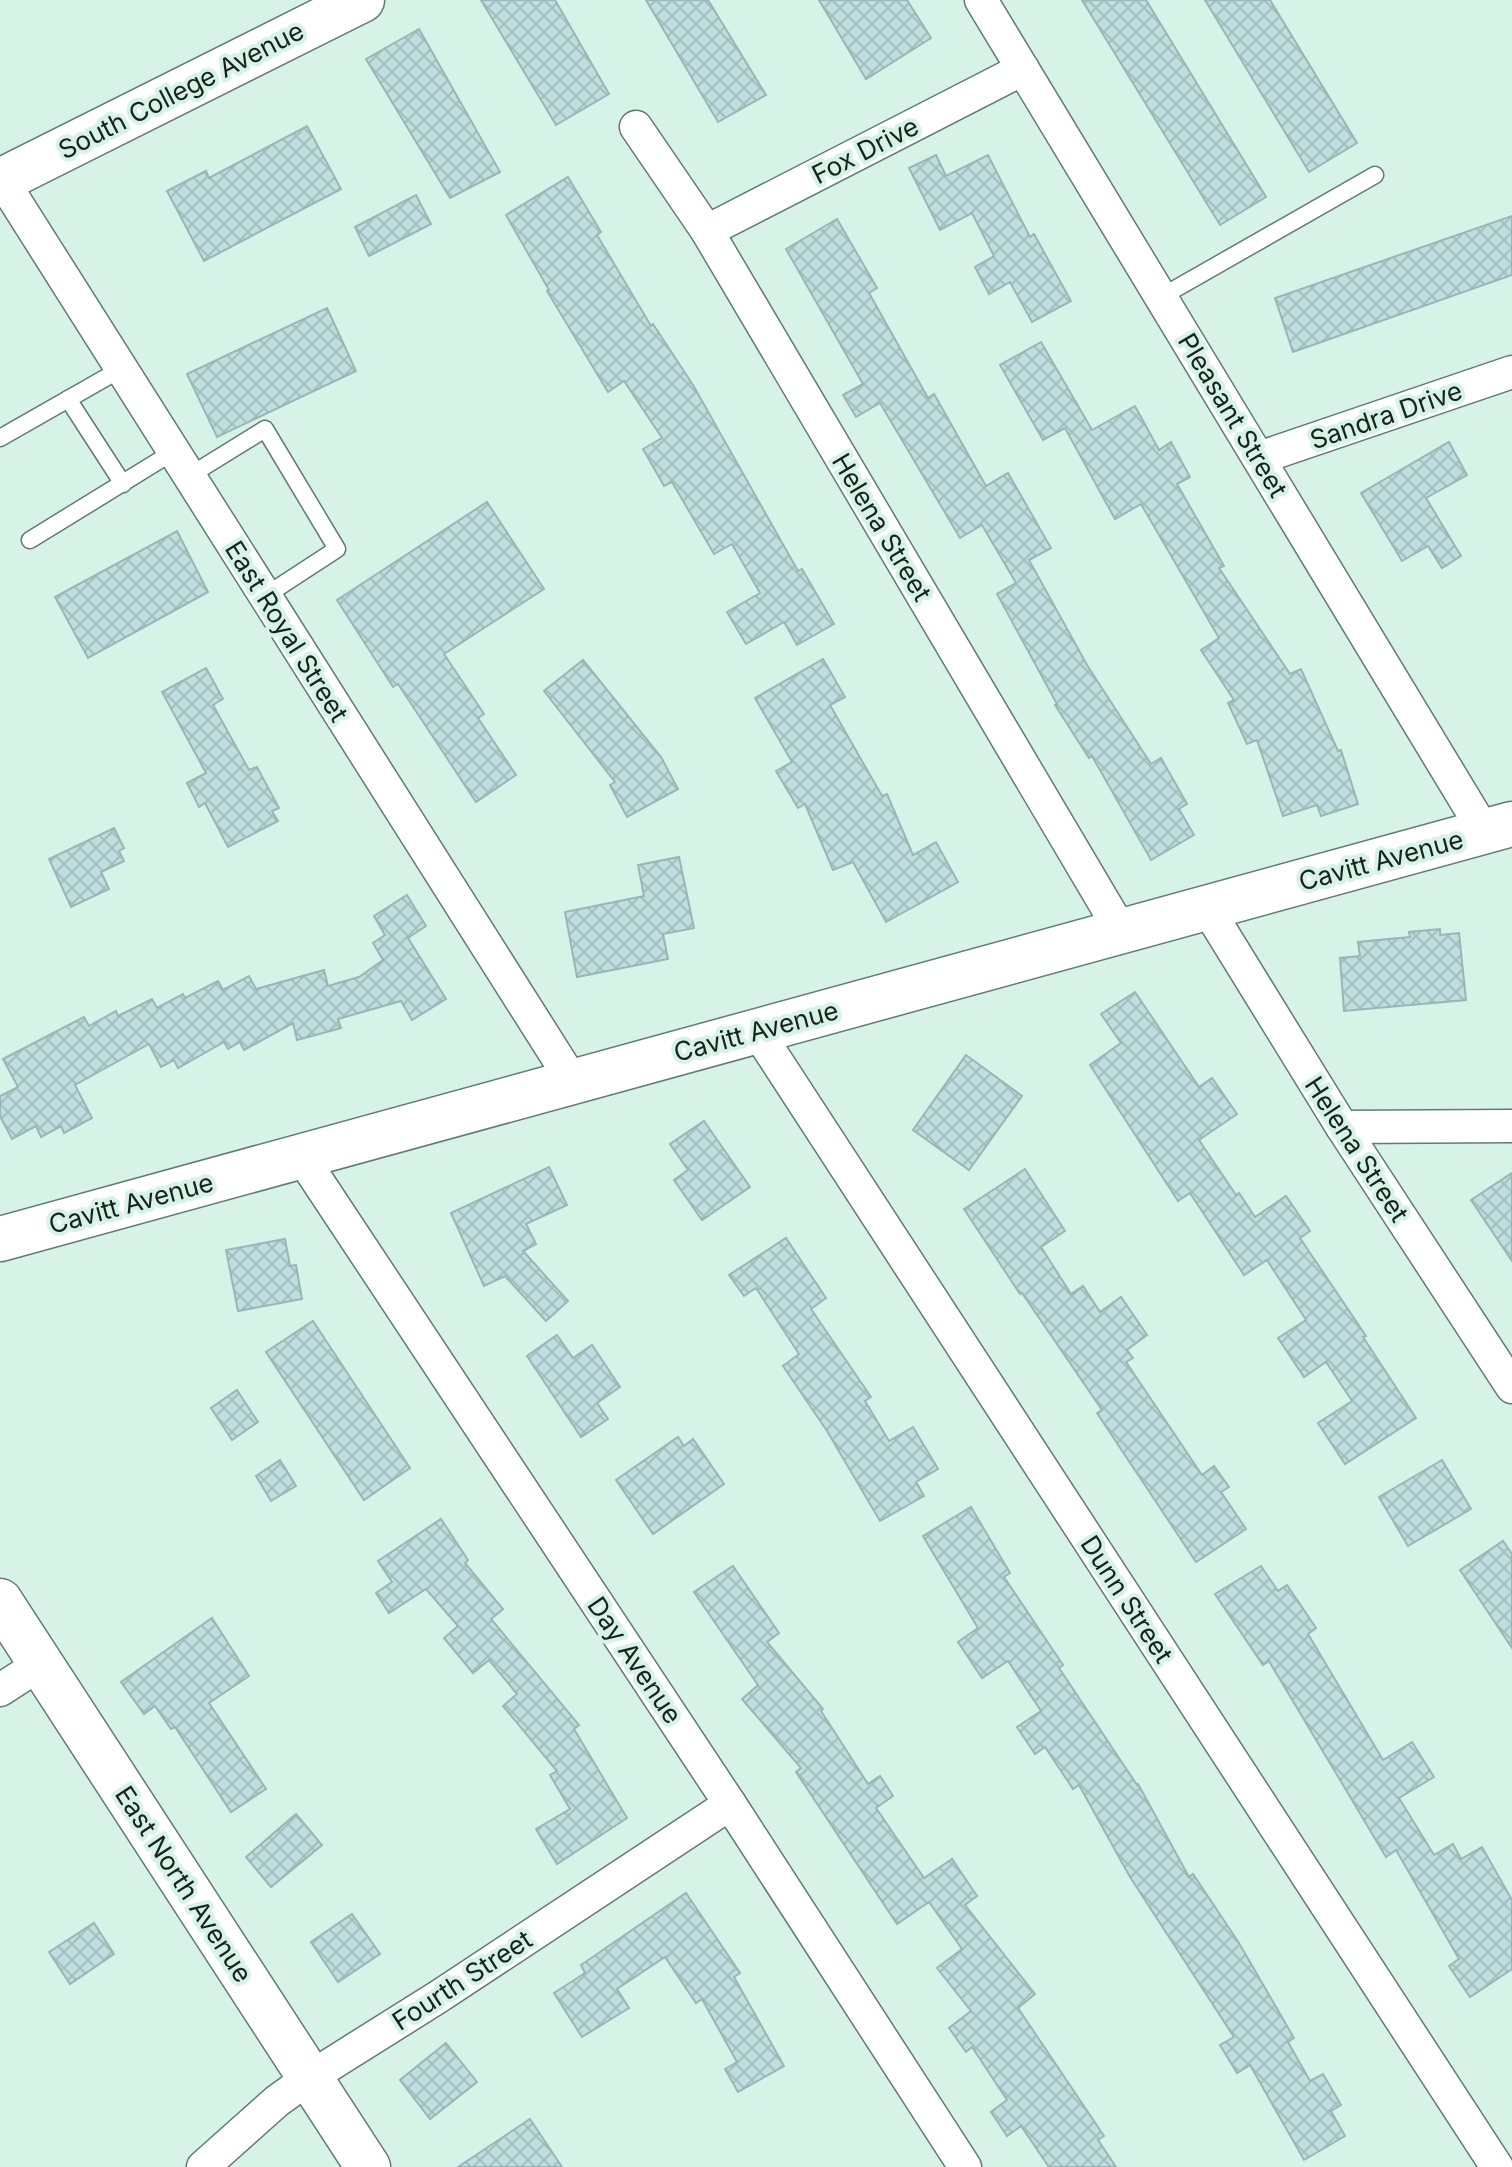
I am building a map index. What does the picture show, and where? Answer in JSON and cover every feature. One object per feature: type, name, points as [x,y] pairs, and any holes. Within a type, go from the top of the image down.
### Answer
[{"type":"street","name":"South College Avenue","points":[[1,179],[362,0]]},
{"type":"street","name":"Pleasant Street","points":[[981,0],[1259,458],[1498,828]]},
{"type":"street","name":"Fox Drive","points":[[707,231],[1023,69]]},
{"type":"street","name":"Helena Street","points":[[636,127],[707,231],[1121,931]]},
{"type":"street","name":"East Royal Street","points":[[1,179],[573,1082]]},
{"type":"street","name":"Sandra Drive","points":[[1259,458],[1512,372]]},
{"type":"street","name":"Cavitt Avenue","points":[[0,1239],[1498,828]]},
{"type":"street","name":"Helena Street","points":[[1207,908],[1342,1127],[1512,1387]]},
{"type":"street","name":"Dunn Street","points":[[757,1031],[1497,2167]]},
{"type":"street","points":[[1342,1127],[1512,1126]]},
{"type":"street","name":"Day Avenue","points":[[301,1156],[730,1804],[965,2167]]},
{"type":"street","name":"East North Avenue","points":[[0,1601],[368,2167]]},
{"type":"street","points":[[0,1690],[42,1663]]},
{"type":"street","name":"Fourth Street","points":[[203,2167],[277,2101],[309,2078],[438,1997],[730,1804]]},
{"type":"lane","points":[[1161,297],[1375,175]]},
{"type":"lane","points":[[0,438],[121,369]]},
{"type":"lane","points":[[68,399],[123,484]]},
{"type":"lane","points":[[30,540],[123,484],[265,429],[337,549],[265,596]]},
{"type":"building","points":[[481,0],[555,0],[609,94],[556,125]]},
{"type":"building","points":[[646,0],[708,0],[766,95],[718,122]]},
{"type":"building","points":[[819,0],[907,0],[931,38],[866,79]]},
{"type":"building","points":[[1082,0],[1146,0],[1266,197],[1220,225]]},
{"type":"building","points":[[1205,0],[1270,0],[1357,143],[1309,172]]},
{"type":"building","points":[[419,29],[500,172],[450,198],[366,59]]},
{"type":"building","points":[[307,126],[341,189],[204,261],[167,191],[206,171],[209,178]]},
{"type":"building","points":[[936,155],[946,176],[988,155],[1030,237],[1034,234],[1071,301],[1032,322],[1010,282],[989,294],[975,267],[994,256],[972,213],[940,230],[909,168]]},
{"type":"building","points":[[568,177],[601,232],[597,235],[651,326],[653,324],[693,385],[798,571],[802,569],[834,624],[797,645],[784,622],[746,644],[727,612],[760,593],[732,544],[714,554],[672,482],[664,486],[643,449],[662,438],[624,381],[608,392],[547,291],[506,215]]},
{"type":"building","points":[[416,195],[431,224],[369,256],[355,227]]},
{"type":"building","points":[[1512,216],[1512,275],[1293,352],[1275,298]]},
{"type":"building","points":[[837,219],[877,288],[869,293],[928,398],[934,394],[986,486],[1008,473],[1051,548],[1029,560],[1087,665],[1151,764],[1161,758],[1187,804],[1179,809],[1194,835],[1151,860],[1092,756],[1089,758],[1055,705],[997,594],[1016,583],[982,525],[960,538],[880,403],[856,417],[843,395],[863,384],[786,249]]},
{"type":"building","points":[[327,308],[356,371],[217,437],[187,374]]},
{"type":"building","points":[[1041,342],[1092,430],[1135,406],[1159,450],[1171,442],[1190,477],[1177,484],[1224,566],[1219,568],[1290,674],[1301,669],[1338,751],[1341,750],[1358,804],[1321,816],[1317,805],[1283,816],[1257,740],[1247,744],[1228,703],[1234,700],[1201,650],[1219,638],[1141,504],[1115,519],[1065,428],[1043,440],[1000,365]]},
{"type":"building","points":[[1449,442],[1467,475],[1426,498],[1461,556],[1442,568],[1428,546],[1402,561],[1361,493]]},
{"type":"building","points":[[487,502],[544,589],[444,654],[484,714],[478,718],[516,775],[476,802],[398,684],[393,687],[337,600]]},
{"type":"building","points":[[177,531],[208,592],[88,658],[55,597]]},
{"type":"building","points":[[823,659],[845,697],[830,705],[882,796],[887,794],[913,855],[936,842],[958,882],[886,922],[853,862],[833,870],[805,804],[798,808],[776,771],[792,762],[755,698]]},
{"type":"building","points":[[583,660],[661,757],[678,789],[627,817],[610,785],[615,782],[544,691]]},
{"type":"building","points":[[206,668],[223,699],[213,705],[249,770],[257,767],[279,808],[272,811],[278,821],[228,847],[205,803],[199,807],[187,783],[206,773],[162,692]]},
{"type":"building","points":[[114,828],[124,848],[119,851],[124,861],[101,872],[109,889],[71,907],[49,859]]},
{"type":"building","points":[[679,857],[694,928],[663,934],[668,959],[577,977],[565,912],[644,896],[638,865]]},
{"type":"building","points":[[407,895],[426,926],[408,938],[446,999],[412,1020],[401,1001],[338,1019],[341,1028],[297,1040],[293,1023],[244,1050],[240,1042],[228,1049],[224,1042],[178,1068],[174,1060],[161,1067],[149,1044],[75,1085],[92,1118],[64,1133],[61,1126],[41,1137],[36,1126],[12,1139],[0,1116],[0,1096],[18,1087],[3,1059],[84,1017],[89,1026],[116,1011],[118,1016],[152,999],[157,1008],[218,981],[223,990],[249,976],[256,989],[324,970],[328,986],[359,977],[383,960],[373,943],[385,935],[374,916]]},
{"type":"building","points":[[1440,929],[1440,935],[1459,933],[1466,1000],[1344,1011],[1340,958],[1360,956],[1358,942],[1410,937],[1409,932]]},
{"type":"building","points":[[1135,992],[1199,1087],[1212,1078],[1237,1114],[1199,1140],[1236,1195],[1239,1193],[1255,1217],[1286,1196],[1310,1231],[1300,1238],[1416,1418],[1345,1464],[1318,1423],[1352,1401],[1326,1362],[1304,1377],[1278,1338],[1306,1320],[1267,1260],[1244,1275],[1190,1193],[1178,1201],[1090,1065],[1121,1043],[1101,1014]]},
{"type":"building","points":[[966,1055],[1022,1096],[969,1170],[913,1130]]},
{"type":"building","points":[[704,1121],[750,1187],[702,1220],[674,1180],[688,1170],[670,1144]]},
{"type":"building","points":[[549,1167],[567,1205],[526,1224],[536,1244],[523,1251],[568,1301],[546,1321],[505,1276],[484,1286],[451,1213]]},
{"type":"building","points":[[1025,1169],[1065,1231],[1041,1247],[1071,1294],[1083,1286],[1100,1312],[1121,1297],[1147,1335],[1127,1350],[1133,1358],[1126,1362],[1202,1475],[1214,1466],[1229,1487],[1221,1492],[1246,1529],[1196,1562],[1097,1413],[1102,1410],[964,1209]]},
{"type":"building","points":[[1512,1173],[1512,1261],[1471,1200]]},
{"type":"building","points":[[786,1238],[826,1298],[811,1309],[871,1397],[865,1401],[889,1441],[913,1427],[938,1469],[916,1482],[924,1496],[880,1521],[827,1431],[783,1366],[799,1354],[756,1288],[744,1296],[729,1275]]},
{"type":"building","points":[[285,1239],[290,1266],[296,1265],[302,1299],[238,1311],[226,1250]]},
{"type":"building","points":[[313,1321],[410,1468],[364,1500],[266,1352]]},
{"type":"building","points":[[557,1335],[573,1358],[592,1345],[620,1387],[597,1403],[608,1419],[581,1437],[527,1356]]},
{"type":"building","points":[[237,1390],[258,1422],[232,1440],[211,1408]]},
{"type":"building","points":[[678,1437],[684,1446],[693,1439],[724,1484],[653,1534],[616,1480]]},
{"type":"building","points":[[280,1460],[296,1486],[271,1501],[256,1476]]},
{"type":"building","points":[[1442,1460],[1471,1509],[1408,1546],[1379,1497]]},
{"type":"building","points":[[971,1507],[1010,1573],[1004,1577],[1063,1665],[1059,1668],[1138,1784],[1189,1877],[1193,1874],[1239,1943],[1294,2038],[1288,2042],[1310,2081],[1323,2074],[1341,2105],[1331,2111],[1345,2136],[1304,2160],[1250,2065],[1237,2073],[1220,2045],[1234,2037],[1130,1877],[1079,1785],[1073,1789],[1045,1747],[1035,1754],[1017,1727],[1041,1711],[1008,1661],[982,1678],[958,1642],[978,1628],[923,1536]]},
{"type":"building","points":[[441,1519],[468,1560],[465,1563],[503,1609],[491,1619],[579,1725],[574,1729],[627,1818],[557,1864],[536,1829],[570,1809],[550,1775],[557,1771],[503,1706],[517,1694],[489,1660],[473,1673],[444,1638],[458,1626],[426,1589],[389,1613],[376,1593],[392,1582],[378,1561]]},
{"type":"building","points":[[1503,1541],[1512,1554],[1512,1648],[1460,1570]]},
{"type":"building","points":[[733,1566],[779,1633],[767,1642],[823,1709],[821,1711],[868,1784],[880,1776],[893,1796],[876,1808],[924,1878],[952,1859],[977,1896],[965,1905],[1035,1994],[1018,2008],[1104,2136],[1098,2140],[1116,2167],[1049,2167],[1021,2126],[1007,2136],[991,2112],[1007,2100],[972,2047],[966,2052],[949,2028],[971,2011],[937,1968],[962,1949],[929,1902],[897,1924],[796,1772],[801,1768],[742,1699],[758,1685],[694,1592]]},
{"type":"building","points":[[1261,1566],[1278,1591],[1287,1585],[1316,1628],[1308,1634],[1383,1760],[1412,1742],[1434,1777],[1399,1798],[1434,1855],[1453,1844],[1461,1859],[1482,1847],[1512,1900],[1512,1969],[1470,1997],[1449,1966],[1459,1959],[1396,1850],[1386,1857],[1269,1661],[1263,1665],[1215,1594]]},
{"type":"building","points":[[212,1618],[249,1676],[209,1703],[266,1789],[231,1812],[175,1727],[171,1729],[155,1706],[144,1714],[121,1682]]},
{"type":"building","points":[[296,1814],[322,1845],[271,1887],[246,1857]]},
{"type":"building","points":[[686,1893],[740,1973],[734,1977],[784,2066],[738,2092],[725,2069],[737,2062],[702,1999],[696,2003],[665,1957],[617,1989],[629,2008],[582,2037],[554,1993],[585,1973],[581,1965]]},
{"type":"building","points":[[352,1914],[380,1954],[338,1982],[311,1942]]},
{"type":"building","points":[[94,1923],[114,1954],[70,1984],[49,1952]]},
{"type":"building","points":[[446,2043],[477,2082],[430,2119],[400,2080]]},
{"type":"building","points":[[530,2119],[562,2167],[458,2167]]}]
